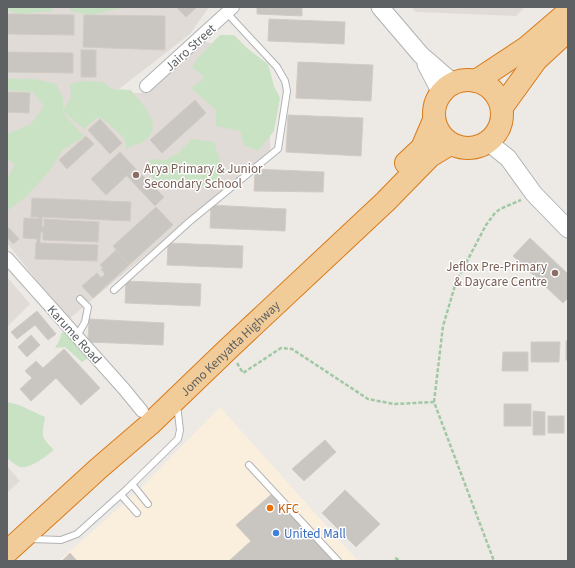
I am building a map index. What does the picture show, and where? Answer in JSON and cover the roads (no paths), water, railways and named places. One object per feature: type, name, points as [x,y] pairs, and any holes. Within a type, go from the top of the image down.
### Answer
[{"type":"highway","points":[[476,81],[526,48],[568,12]]},
{"type":"highway","points":[[502,107],[536,60],[568,30]]},
{"type":"highway","points":[[434,120],[442,138],[459,148],[469,149],[478,147],[492,138],[500,128],[502,107],[493,91],[486,85],[476,81],[467,80],[446,88]]},
{"type":"highway","name":"Jomo Kenyatta Highway","points":[[12,544],[90,460],[172,385],[422,148],[434,120],[433,110],[436,101],[446,88]]},
{"type":"highway","name":"Jomo Kenyatta Highway","points":[[12,544],[176,400],[384,202],[430,156],[450,144]]},
{"type":"main road","points":[[380,7],[421,55],[446,88]]},
{"type":"main road","points":[[492,138],[534,194],[568,229]]},
{"type":"street","name":"Jairo Street","points":[[146,86],[230,10]]},
{"type":"street","name":"Karume Road","points":[[7,258],[142,411]]},
{"type":"lane","points":[[114,290],[189,222],[278,149],[287,91],[285,81],[277,67],[230,10]]},
{"type":"lane","points":[[77,336],[85,322],[88,307],[80,299]]},
{"type":"lane","points":[[12,544],[61,540],[77,534],[121,495],[178,439],[180,430],[176,400]]},
{"type":"lane","points":[[249,465],[338,561]]},
{"type":"lane","points":[[132,484],[148,504]]},
{"type":"lane","points":[[121,495],[137,513]]},
{"type":"place","name":"Arya Primary & Junior Secondary School","points":[[136,175]]},
{"type":"place","name":"Jeflox Pre-Primary & Daycare Centre","points":[[555,273]]},
{"type":"place","name":"KFC","points":[[270,508]]},
{"type":"place","name":"United Mall","points":[[276,533]]}]
